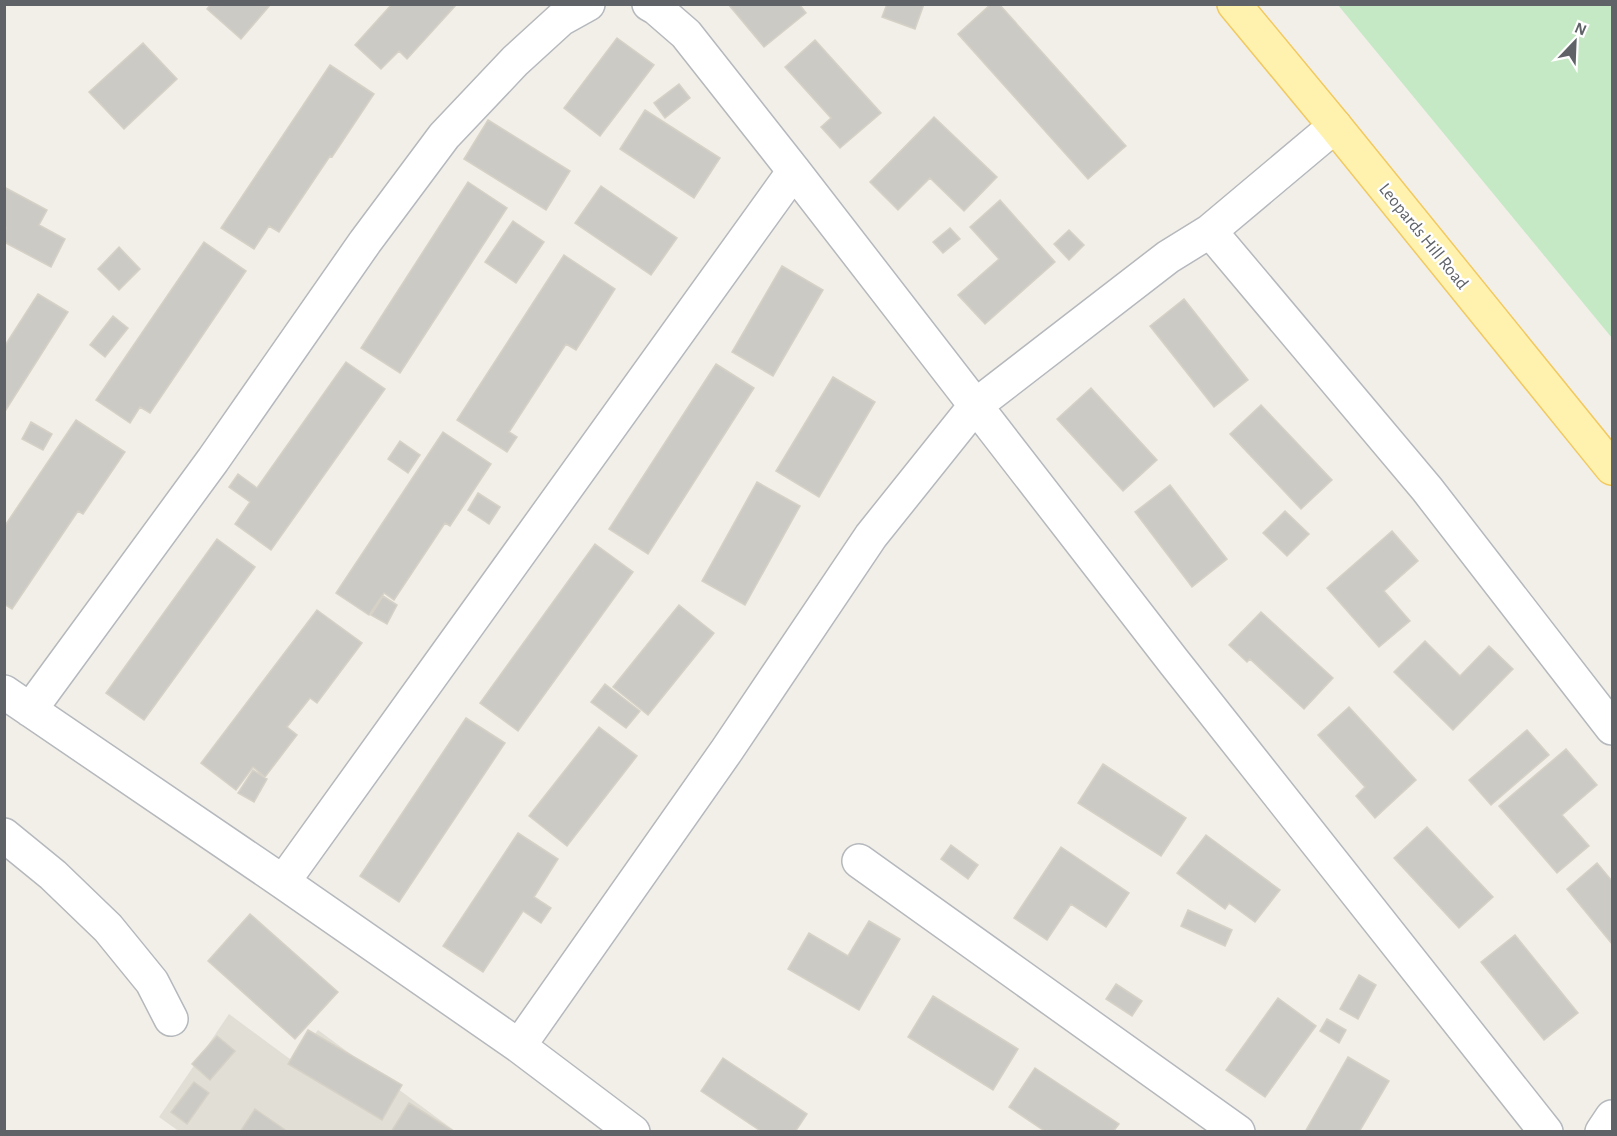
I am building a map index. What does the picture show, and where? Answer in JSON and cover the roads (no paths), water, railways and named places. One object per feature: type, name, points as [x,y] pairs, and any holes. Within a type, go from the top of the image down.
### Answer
[{"type":"main road","name":"Leopards Hill Road","points":[[1233,4],[1608,454]]},
{"type":"street","points":[[588,4],[561,19],[515,61],[444,136],[365,242],[213,460],[17,701],[519,1046],[633,1131]]},
{"type":"street","points":[[649,4],[686,34],[1174,662],[1546,1131]]},
{"type":"street","points":[[519,1046],[727,750],[871,536],[975,406],[1168,257],[1210,231],[1335,126]]},
{"type":"street","points":[[283,882],[794,171]]},
{"type":"street","points":[[1210,231],[1427,489],[1612,728]]},
{"type":"street","points":[[4,835],[53,875],[108,928],[152,982],[171,1019]]},
{"type":"street","points":[[859,861],[1238,1131]]},
{"type":"street","points":[[1602,1131],[1612,1117]]}]
